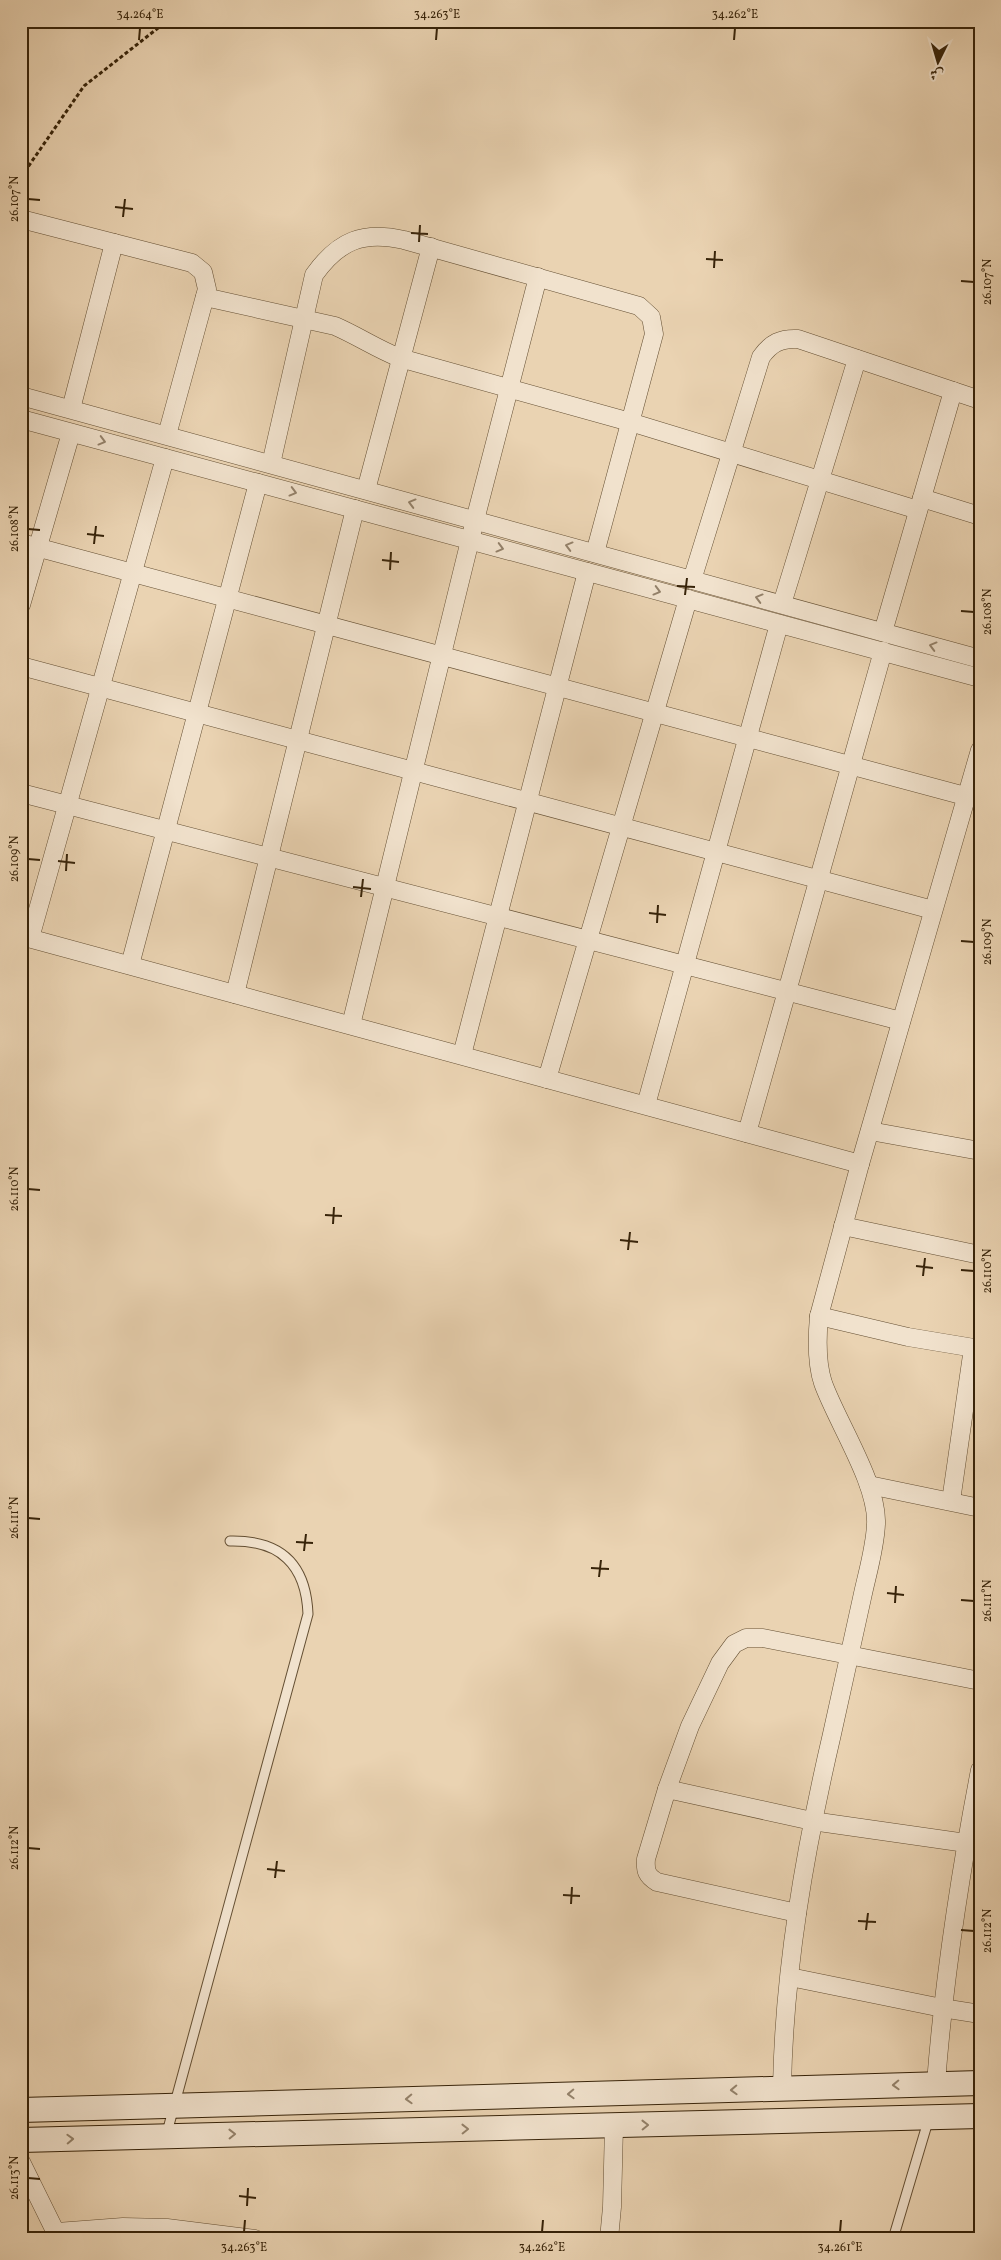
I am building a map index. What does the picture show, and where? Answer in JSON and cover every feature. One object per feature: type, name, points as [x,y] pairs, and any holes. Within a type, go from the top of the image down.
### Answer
[{"type":"main road","points":[[21,2110],[980,2083]]},
{"type":"main road","points":[[819,2088],[822,2121]]},
{"type":"main road","points":[[21,2140],[980,2116]]},
{"type":"street","points":[[21,218],[198,266],[206,280],[205,297],[167,435]]},
{"type":"street","points":[[271,464],[314,275],[327,258],[343,245],[362,237],[383,235],[431,247],[639,306],[651,317],[654,334],[595,553]]},
{"type":"street","points":[[71,409],[114,243]]},
{"type":"street","points":[[366,490],[431,247]]},
{"type":"street","points":[[351,1025],[475,520],[538,277]]},
{"type":"street","points":[[205,297],[335,326],[356,335],[378,350],[400,358],[630,422],[820,481],[980,516]]},
{"type":"street","points":[[692,580],[761,356],[777,341],[798,339],[980,400]]},
{"type":"street","points":[[782,604],[857,359]]},
{"type":"street","points":[[883,632],[953,391]]},
{"type":"street","points":[[21,396],[980,659]]},
{"type":"street","points":[[21,420],[980,678]]},
{"type":"street","points":[[21,605],[30,545],[71,433]]},
{"type":"street","points":[[165,458],[68,805],[26,937],[860,1164]]},
{"type":"street","points":[[130,966],[258,483]]},
{"type":"street","points":[[236,994],[355,509]]},
{"type":"street","points":[[30,545],[966,796]]},
{"type":"street","points":[[462,1056],[587,572]]},
{"type":"street","points":[[547,1079],[688,599]]},
{"type":"street","points":[[646,1106],[779,624]]},
{"type":"street","points":[[747,1133],[882,651]]},
{"type":"street","points":[[21,666],[933,910]]},
{"type":"street","points":[[782,2088],[783,2038],[797,1913],[812,1821],[876,1530],[875,1510],[869,1485],[822,1382],[816,1341],[819,1316],[860,1164],[980,750]]},
{"type":"street","points":[[21,793],[901,1021]]},
{"type":"street","points":[[870,1131],[980,1151]]},
{"type":"street","points":[[843,1226],[980,1254]]},
{"type":"street","points":[[819,1316],[908,1336],[976,1348],[950,1501]]},
{"type":"street","points":[[869,1485],[980,1508]]},
{"type":"street","points":[[797,1913],[657,1882],[650,1878],[645,1868],[667,1789],[690,1726],[720,1663],[734,1644],[746,1638],[763,1638],[980,1680]]},
{"type":"street","points":[[936,2084],[942,2008],[973,1844],[980,1770]]},
{"type":"street","points":[[667,1789],[812,1821],[973,1844]]},
{"type":"street","points":[[790,1977],[980,2014]]},
{"type":"street","points":[[609,2239],[614,2126]]},
{"type":"street","points":[[21,2162],[58,2236],[123,2227],[167,2228],[255,2239]]},
{"type":"lane","points":[[166,2136],[308,1614],[305,1587],[300,1574],[288,1558],[270,1546],[251,1540],[230,1541]]},
{"type":"lane","points":[[893,2239],[929,2118]]},
{"type":"path","points":[[21,177],[84,86],[167,21]]}]
